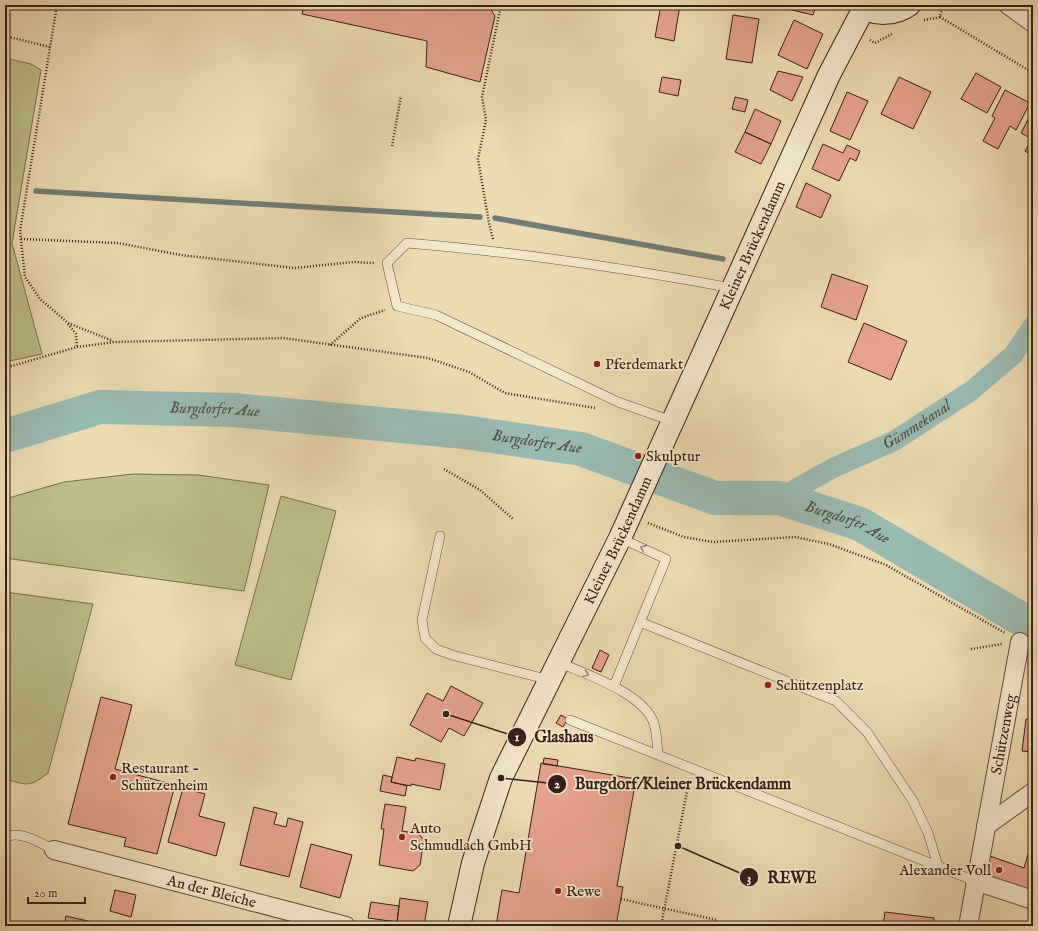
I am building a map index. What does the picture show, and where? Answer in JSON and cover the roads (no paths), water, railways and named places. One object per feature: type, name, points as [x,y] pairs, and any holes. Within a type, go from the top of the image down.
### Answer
[{"type":"main road","points":[[862,7],[884,13],[895,12],[909,5]]},
{"type":"main road","name":"Kleiner Brückendamm","points":[[459,926],[473,863],[501,778],[635,506],[732,288],[829,75],[862,7]]},
{"type":"street","points":[[1008,5],[1033,23]]},
{"type":"street","name":"Schützenweg","points":[[968,926],[975,881],[1020,642]]},
{"type":"street","points":[[986,826],[1033,792]]},
{"type":"street","name":"An der Bleiche","points":[[54,850],[346,926]]},
{"type":"street","points":[[975,881],[1033,900]]},
{"type":"lane","points":[[672,421],[618,402],[436,316],[397,306],[387,263],[407,243],[497,251],[673,277],[732,288]]},
{"type":"lane","points":[[440,536],[422,620],[425,638],[436,650],[452,655],[554,671],[614,686],[643,706],[654,723],[658,754]]},
{"type":"lane","points":[[614,686],[666,559],[620,538]]},
{"type":"lane","points":[[640,622],[836,701],[867,732],[913,801],[928,833],[938,866]]},
{"type":"lane","points":[[570,720],[975,881]]},
{"type":"lane","points":[[5,837],[12,834],[32,839],[54,850]]},
{"type":"waterway","points":[[36,191],[480,217]]},
{"type":"waterway","points":[[495,218],[723,259]]},
{"type":"waterway","name":"Gümmekanal","points":[[779,498],[835,467],[894,441],[971,391],[1013,355],[1033,326]]},
{"type":"waterway","name":"Burgdorfer Aue","points":[[5,436],[100,407],[234,410],[464,432],[581,449],[715,498],[779,498],[860,524],[1033,626]]},
{"type":"place","name":"Pferdemarkt","points":[[597,364]]},
{"type":"place","name":"Skulptur","points":[[638,456]]},
{"type":"place","name":"Schützenplatz","points":[[768,685]]},
{"type":"place","name":"Glashaus","points":[[446,714]]},
{"type":"place","name":"Restaurant - Schützenheim","points":[[113,777]]},
{"type":"place","name":"Burgdorf/Kleiner Brückendamm","points":[[501,778]]},
{"type":"place","name":"Auto Schmudlach GmbH","points":[[402,837]]},
{"type":"place","name":"REWE","points":[[678,846]]},
{"type":"place","name":"Alexander Voll","points":[[999,870]]},
{"type":"place","name":"Rewe","points":[[558,891]]}]
